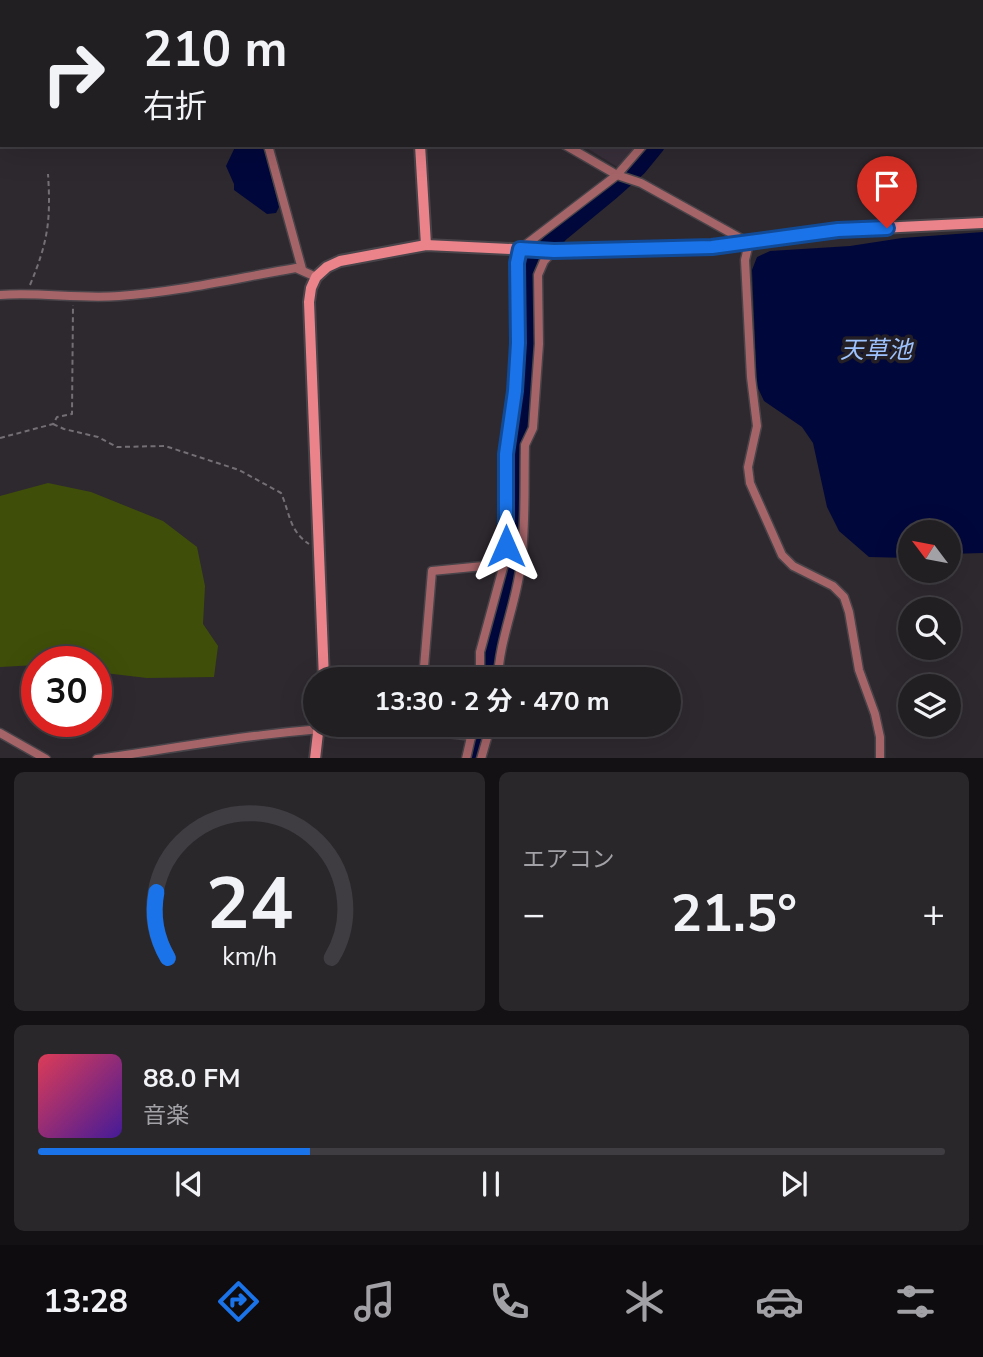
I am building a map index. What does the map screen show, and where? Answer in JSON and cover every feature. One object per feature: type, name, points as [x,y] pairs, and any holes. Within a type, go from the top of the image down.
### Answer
[{"type":"street","points":[[269,147],[302,269]]},
{"type":"street","points":[[420,147],[426,245]]},
{"type":"street","points":[[568,147],[617,175],[641,183],[749,243]]},
{"type":"street","points":[[480,667],[480,652],[504,564],[507,528],[504,490],[517,367],[517,263],[520,249],[617,175],[641,147]]},
{"type":"street","points":[[324,667],[309,302],[316,276],[327,267],[340,261],[426,245],[554,251],[712,247],[838,230],[983,223]]},
{"type":"street","points":[[749,243],[745,260],[751,377],[757,426],[748,467],[750,483],[782,555],[793,566],[833,586],[844,597],[859,670],[875,714],[880,737],[880,758]]},
{"type":"street","points":[[499,667],[522,562],[525,445],[533,428],[539,344],[538,275],[544,261],[554,251]]},
{"type":"street","points":[[0,295],[30,293],[73,297],[118,296],[296,268],[316,276]]},
{"type":"street","points":[[424,667],[432,571],[504,564]]},
{"type":"street","points":[[97,758],[303,730]]},
{"type":"street","points":[[0,733],[46,758]]},
{"type":"street","points":[[315,758],[318,737]]},
{"type":"street","points":[[466,758],[472,737]]},
{"type":"street","points":[[481,758],[487,737]]},
{"type":"path","points":[[30,293],[30,285],[44,251],[47,234],[50,206],[48,174]]},
{"type":"path","points":[[53,424],[57,417],[72,414],[73,411],[73,297]]},
{"type":"path","points":[[0,438],[53,424],[98,437],[117,447],[165,446],[239,471],[281,493],[298,537],[308,544],[320,547]]},
{"type":"shaded area","points":[[585,147],[637,147],[619,168]]},
{"type":"green space","points":[[48,483],[91,492],[163,521],[197,547],[205,586],[203,624],[218,646],[214,677],[147,678],[112,674],[112,646],[21,646],[21,666],[0,667],[0,496]]},
{"type":"water","points":[[235,147],[264,147],[279,207],[276,213],[267,214],[234,190],[226,166]]},
{"type":"water","name":"天草池","points":[[983,232],[983,553],[961,554],[961,520],[898,520],[898,558],[869,557],[839,531],[827,507],[813,443],[802,427],[764,401],[757,386],[752,270],[757,257],[770,251],[850,246],[902,238]]},
{"type":"waterway","points":[[489,667],[488,654],[513,574],[516,451],[530,363],[527,270],[560,233],[638,167],[654,147]]},
{"type":"waterway","points":[[471,758],[477,737]]},
{"type":"route","points":[[506,546],[504,490],[517,367],[517,263],[520,249],[554,251],[712,247],[838,230],[887,228]]}]
